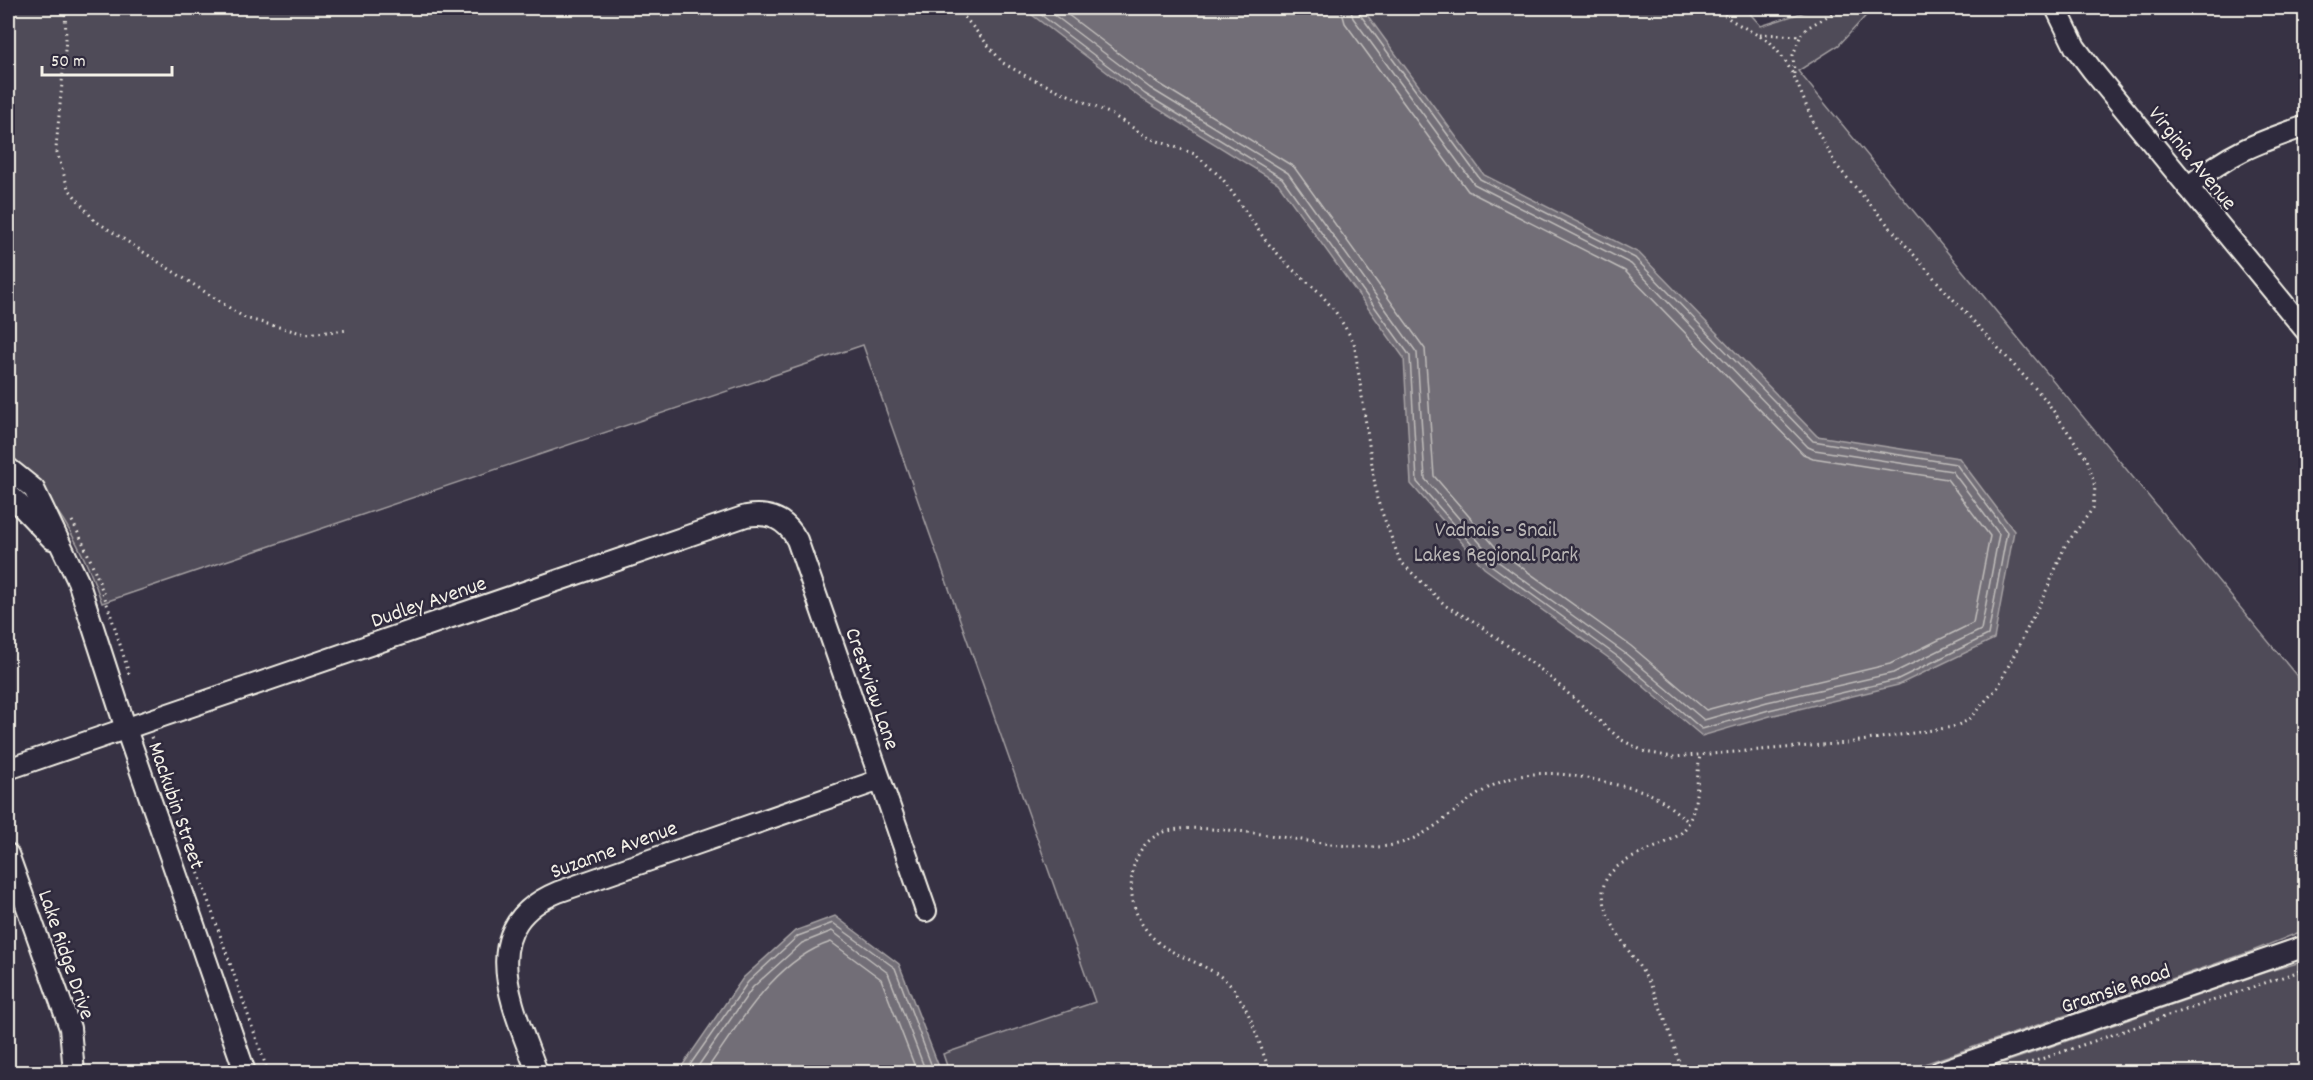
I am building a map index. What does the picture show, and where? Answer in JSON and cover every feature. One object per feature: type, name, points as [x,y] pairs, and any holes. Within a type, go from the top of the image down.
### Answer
[{"type":"street","name":"Virginia Avenue","points":[[2056,8],[2075,47],[2093,71],[2306,330]]},
{"type":"street","points":[[2188,187],[2228,157],[2251,145],[2306,126]]},
{"type":"street","name":"Mackubin Street","points":[[8,468],[34,489],[66,554],[87,605],[126,729],[245,1072]]},
{"type":"street","name":"Mackubin Street","points":[[8,494],[66,554]]},
{"type":"street","name":"Crestview Lane","points":[[746,516],[759,513],[772,516],[784,522],[793,532],[926,911]]},
{"type":"street","name":"Dudley Avenue","points":[[8,769],[746,516]]},
{"type":"street","name":"Suzanne Avenue","points":[[537,1072],[509,993],[505,975],[506,955],[511,937],[520,920],[533,906],[558,892],[880,780]]},
{"type":"street","name":"Lake Ridge Drive","points":[[8,854],[70,1028],[74,1072]]},
{"type":"street","name":"Gramsie Road","points":[[1939,1072],[2306,946]]},
{"type":"path","points":[[65,8],[66,39],[56,149],[68,188],[94,220],[245,318],[305,334],[349,330]]},
{"type":"path","points":[[957,8],[1003,63],[1026,76],[1111,114],[1149,138],[1196,154],[1222,178],[1266,241],[1335,311],[1354,342],[1377,500],[1400,561],[1446,606],[1475,622],[1544,672],[1620,739],[1645,752],[1673,758],[1847,743],[1953,727],[1967,721],[1998,687],[2048,587],[2065,546],[2093,508],[2095,487],[2087,459],[2058,415],[1836,165],[1816,129],[1794,76],[1770,42],[1731,20],[1716,8]]},
{"type":"path","points":[[1794,76],[1793,55],[1800,36],[1807,28],[1841,8]]},
{"type":"path","points":[[1757,34],[1800,36]]},
{"type":"path","points":[[151,737],[268,1072]]},
{"type":"path","points":[[1682,1072],[1652,989],[1610,917],[1603,891],[1606,881],[1617,867],[1682,832],[1689,822],[1694,804],[1700,755]]},
{"type":"path","points":[[1270,1072],[1243,1003],[1230,985],[1206,968],[1168,949],[1154,938],[1135,913],[1131,899],[1131,882],[1140,851],[1149,840],[1164,832],[1198,829],[1252,832],[1353,846],[1377,847],[1398,844],[1433,828],[1494,786],[1517,776],[1540,772],[1566,774],[1653,795],[1689,822]]},
{"type":"path","points":[[2003,1072],[2306,969]]},
{"type":"green space","name":"Vadnais - Snail Lakes Regional Park","points":[[8,8],[1745,8],[1761,26],[1817,8],[1873,8],[1839,45],[1798,71],[2305,686],[2305,930],[2250,952],[1901,1072],[949,1072],[943,1054],[1095,1002],[863,345],[102,603],[91,573],[70,530],[42,492],[8,461]]},
{"type":"green space","points":[[2305,961],[2305,1072],[1977,1072],[2266,972]]},
{"type":"water","points":[[1023,8],[1362,8],[1484,175],[1639,253],[1817,436],[1959,458],[2014,531],[1994,639],[1898,685],[1770,716],[1702,736],[1617,664],[1484,568],[1411,484],[1404,358],[1278,183],[1142,99]]},
{"type":"water","points":[[835,916],[899,964],[941,1072],[678,1072],[743,978],[795,931]]}]
